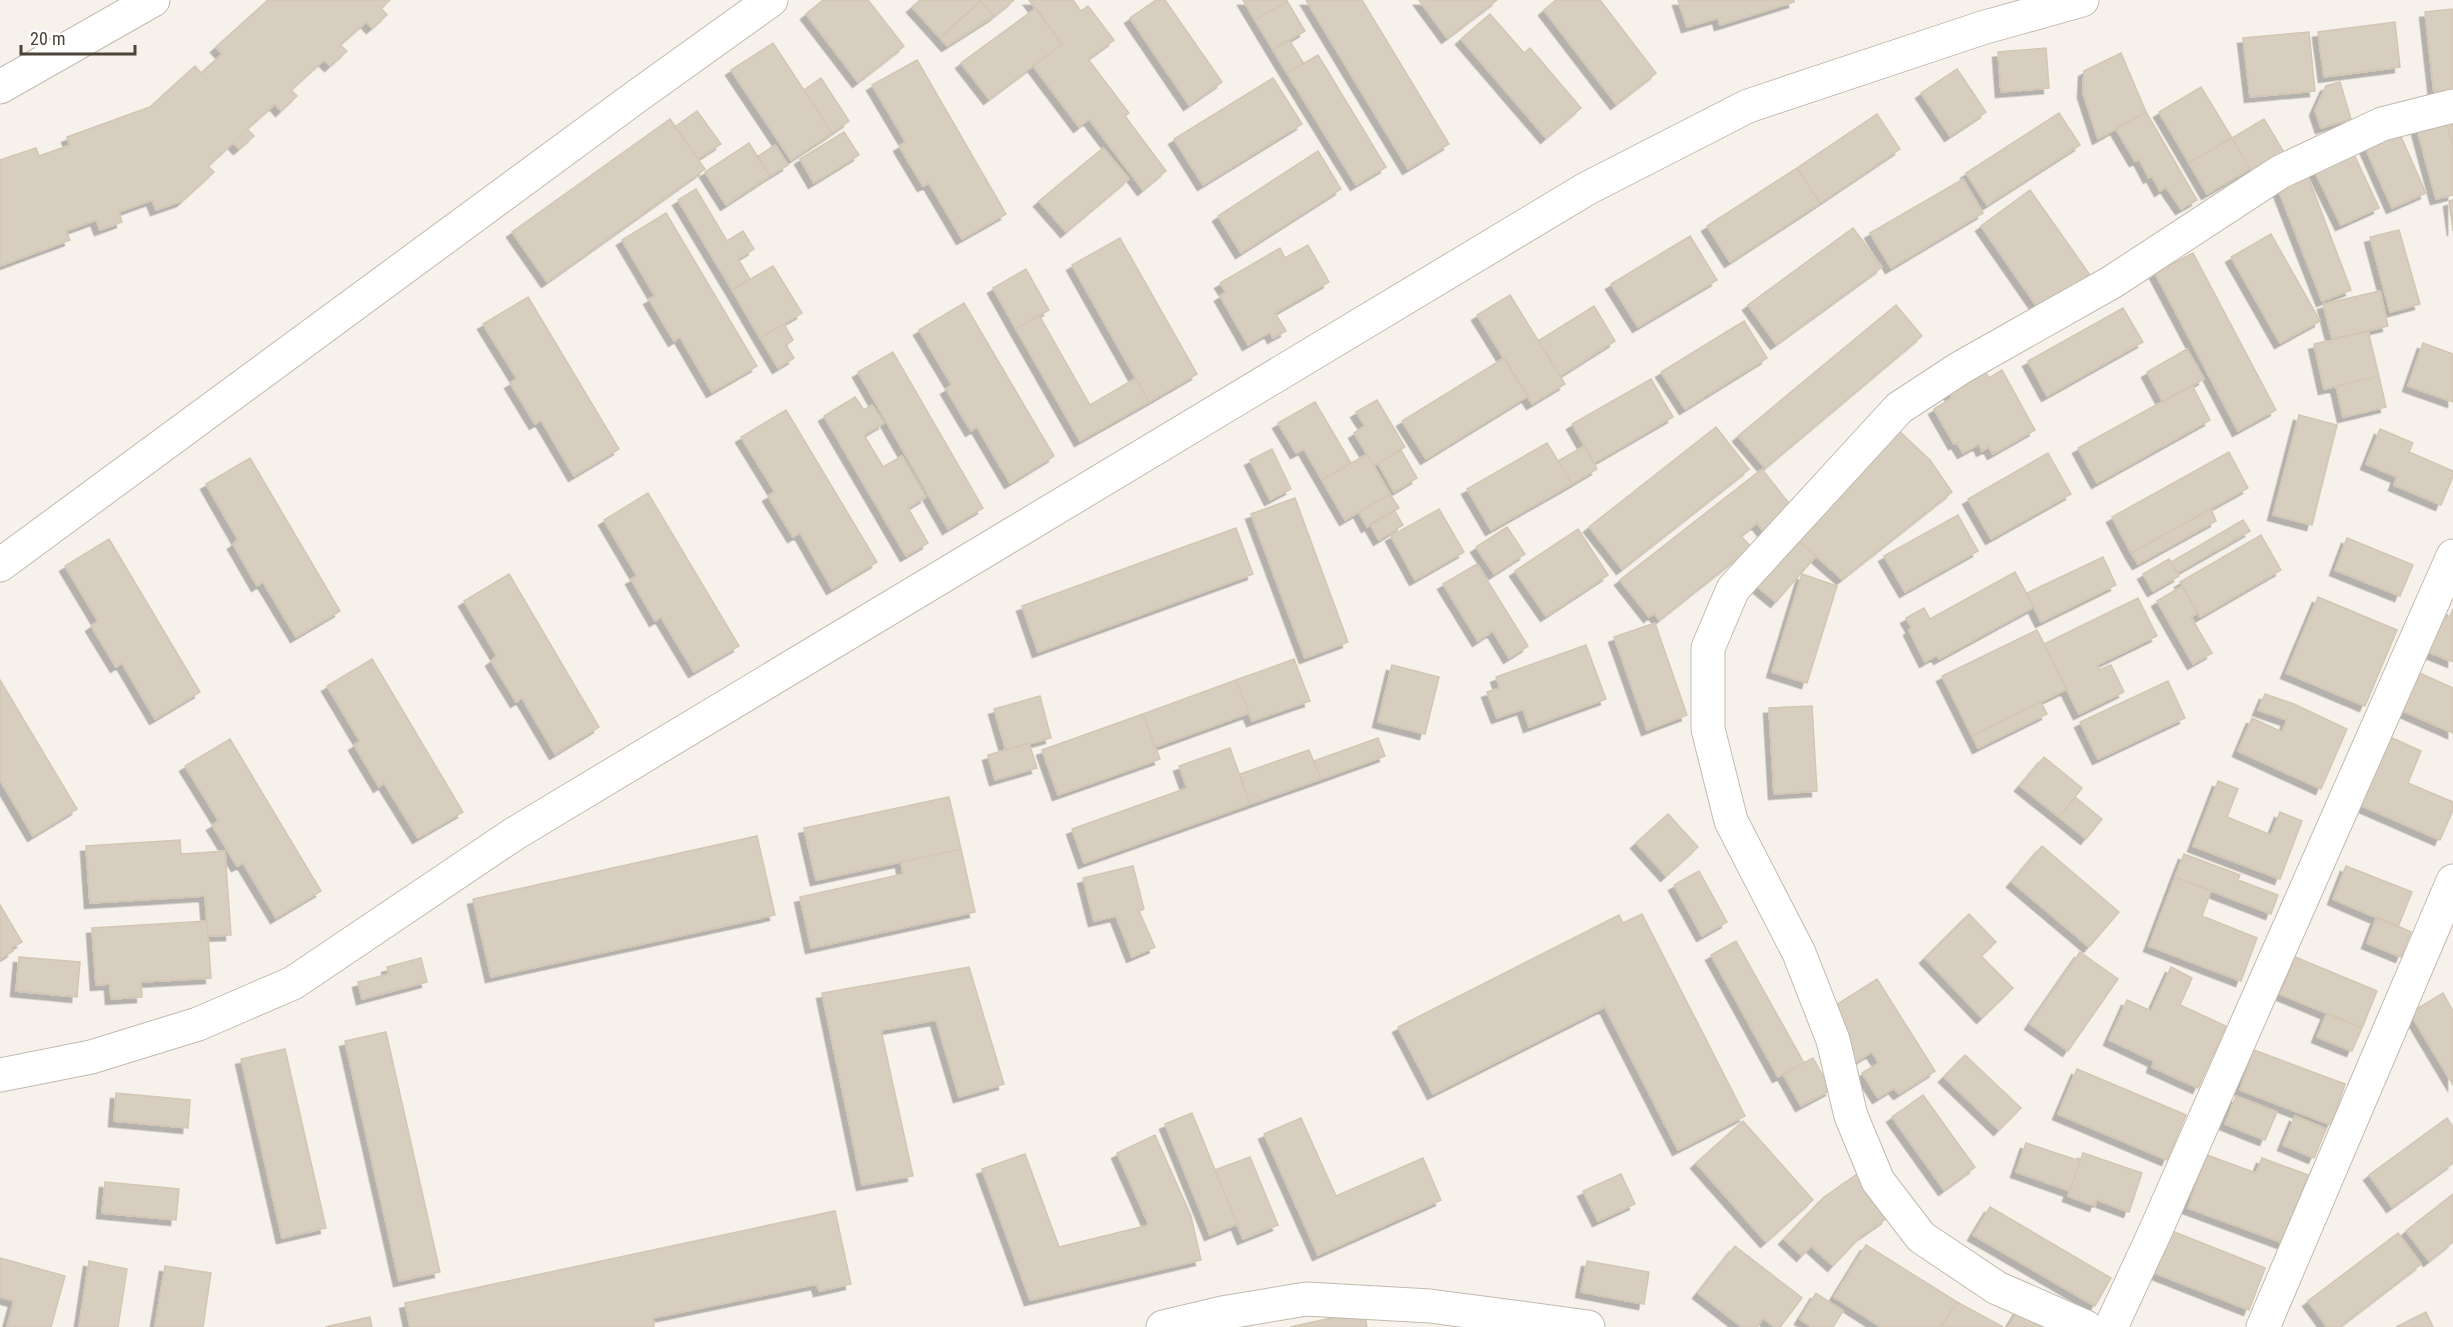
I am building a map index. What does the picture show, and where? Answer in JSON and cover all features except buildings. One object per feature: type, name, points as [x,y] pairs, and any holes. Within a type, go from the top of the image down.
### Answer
[{"type":"street","points":[[0,87],[153,0]]},
{"type":"street","points":[[0,565],[771,0]]},
{"type":"street","points":[[0,1075],[91,1058],[198,1024],[293,983],[514,834],[1566,202],[1660,149],[1748,106],[1982,28],[2082,0]]},
{"type":"street","points":[[2086,1327],[1997,1288],[1921,1237],[1878,1181],[1851,1116],[1833,1040],[1799,953],[1731,821],[1708,729],[1708,648],[1733,589],[1899,408],[1960,368],[2112,282],[2280,172],[2382,124],[2453,106]]},
{"type":"street","points":[[2111,1327],[2453,556]]},
{"type":"street","points":[[2263,1327],[2453,881]]},
{"type":"street","points":[[1163,1327],[1222,1313],[1306,1299],[1430,1305],[1476,1320],[1588,1327]]}]
